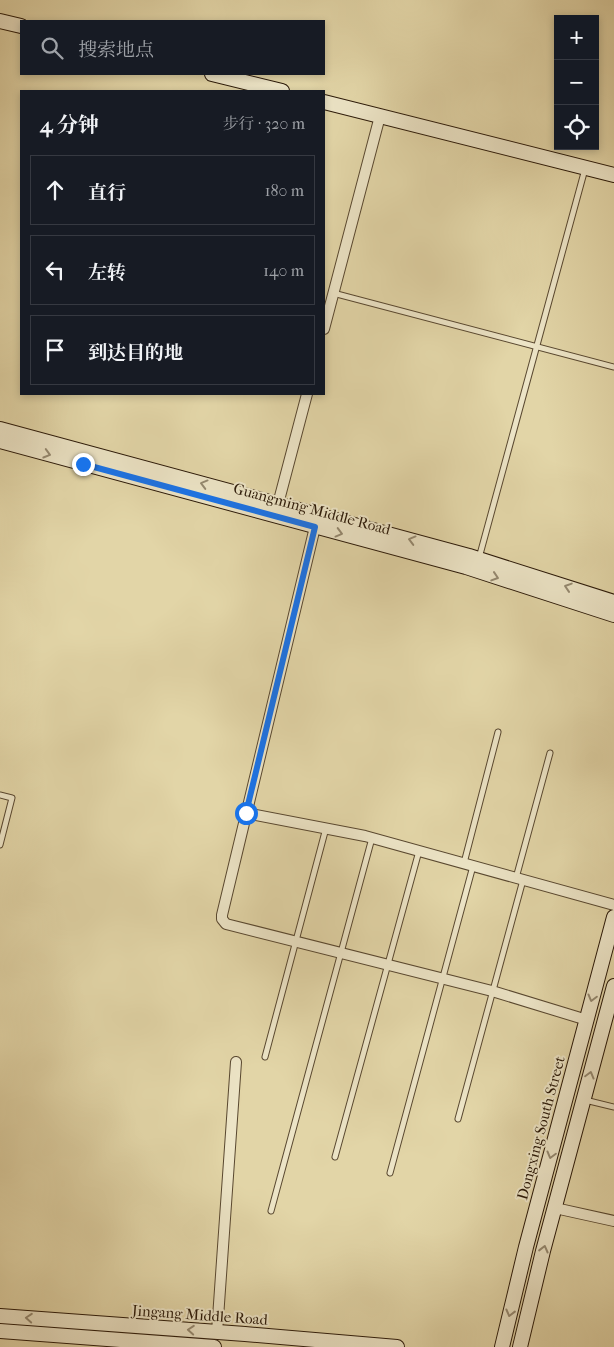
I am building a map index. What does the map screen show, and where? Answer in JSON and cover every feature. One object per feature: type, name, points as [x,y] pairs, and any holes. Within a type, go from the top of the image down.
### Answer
[{"type":"street","points":[[0,21],[20,26]]},
{"type":"street","points":[[216,75],[278,90]]},
{"type":"street","points":[[325,102],[614,174]]},
{"type":"street","points":[[325,325],[380,116]]},
{"type":"street","points":[[278,504],[307,395]]},
{"type":"street","name":"Guangming Middle Road","points":[[0,429],[479,559],[614,602]]},
{"type":"street","name":"Guangming Middle Road","points":[[0,441],[466,567],[614,615]]},
{"type":"street","points":[[315,527],[222,919],[226,924],[492,991],[587,1020]]},
{"type":"street","points":[[246,813],[372,838],[614,905]]},
{"type":"street","name":"Dongxing South Street","points":[[502,1347],[526,1247],[614,918]]},
{"type":"street","points":[[520,1347],[614,986]]},
{"type":"street","points":[[217,1332],[236,1062]]},
{"type":"street","points":[[555,1208],[614,1221]]},
{"type":"street","name":"Jingang Middle Road","points":[[0,1316],[396,1347]]},
{"type":"street","name":"Jingang Middle Road","points":[[0,1331],[65,1342],[214,1347]]},
{"type":"lane","points":[[479,559],[586,167]]},
{"type":"lane","points":[[333,293],[614,367]]},
{"type":"lane","points":[[390,1173],[442,978],[498,732]]},
{"type":"lane","points":[[458,1119],[492,991],[550,753]]},
{"type":"lane","points":[[0,795],[12,798],[0,845]]},
{"type":"lane","points":[[265,1057],[326,828]]},
{"type":"lane","points":[[271,1210],[372,838]]},
{"type":"lane","points":[[335,1158],[419,851]]},
{"type":"lane","points":[[584,1100],[614,1107]]},
{"type":"route","points":[[83,464],[315,527],[246,813]]}]
